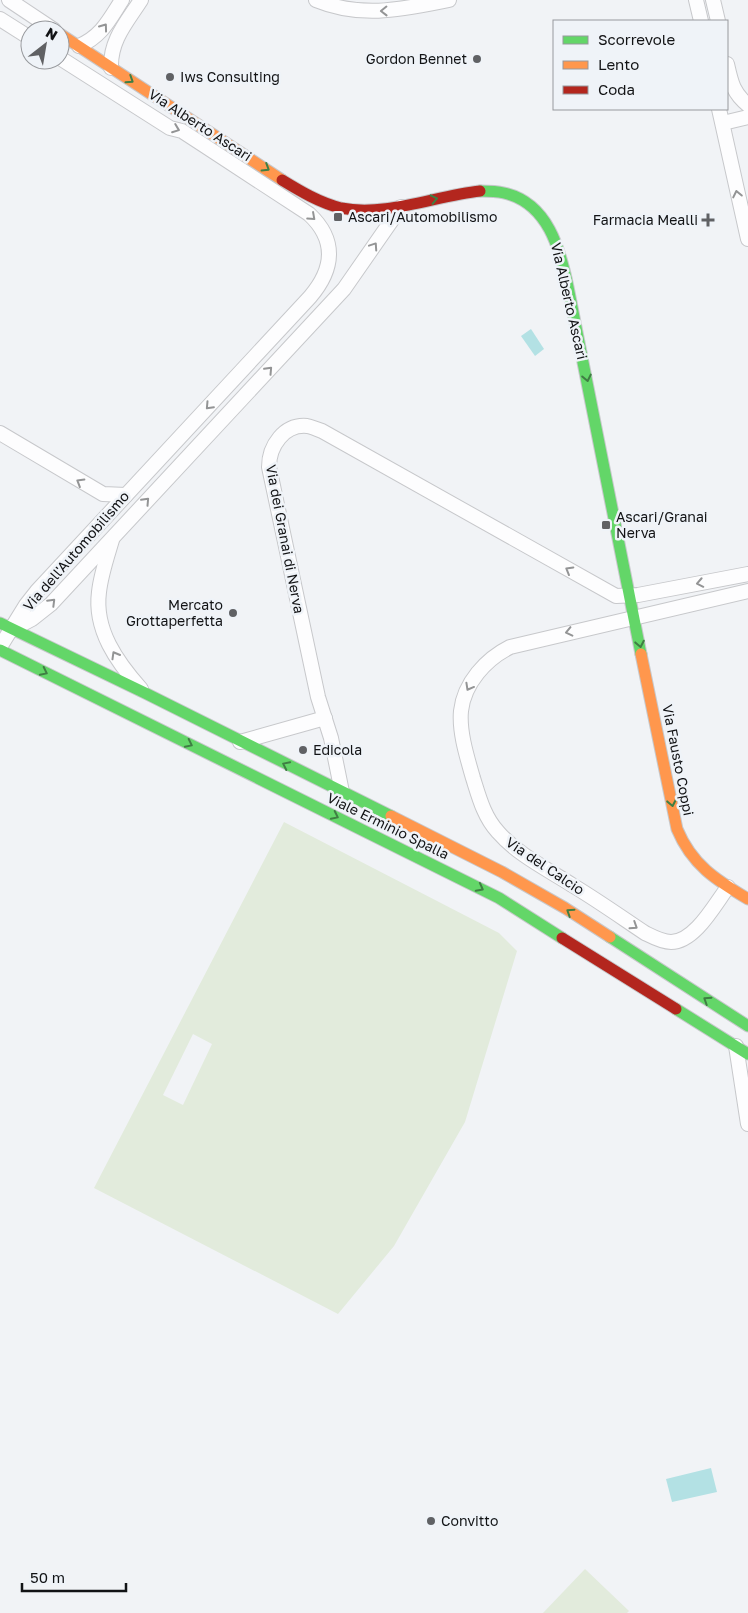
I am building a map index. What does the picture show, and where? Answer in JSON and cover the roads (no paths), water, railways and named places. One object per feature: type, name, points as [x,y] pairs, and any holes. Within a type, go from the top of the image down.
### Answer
[{"type":"main road","name":"Via Alberto Ascari","points":[[70,40],[112,68],[206,138],[332,205],[362,211],[375,211],[482,190],[500,191],[532,206],[553,234],[561,257],[596,418],[629,597]]},
{"type":"main road","name":"Via Fausto Coppi","points":[[629,597],[679,835],[688,853],[697,864],[710,875],[748,899]]},
{"type":"main road","name":"Viale Erminio Spalla","points":[[6,626],[145,693],[524,884],[565,908],[748,1026]]},
{"type":"main road","name":"Viale Erminio Spalla","points":[[0,648],[499,898],[748,1054]]},
{"type":"street","points":[[9,0],[39,20]]},
{"type":"street","points":[[79,46],[90,42],[97,36],[122,0]]},
{"type":"street","points":[[112,68],[111,59],[114,44],[141,0]]},
{"type":"street","points":[[316,0],[335,6],[365,10],[399,10],[425,3],[449,0]]},
{"type":"street","points":[[696,0],[701,20]]},
{"type":"street","points":[[713,0],[718,20]]},
{"type":"street","points":[[0,19],[20,32]]},
{"type":"street","name":"Via Alberto Ascari","points":[[70,64],[170,128],[206,138],[302,209],[316,221],[324,233],[328,246],[328,267],[324,279]]},
{"type":"street","points":[[729,82],[748,105]]},
{"type":"street","points":[[719,110],[748,239]]},
{"type":"street","points":[[723,123],[748,117]]},
{"type":"street","name":"Via dell'Automobilismo","points":[[6,626],[32,619],[51,604],[352,279],[401,207]]},
{"type":"street","name":"Via dell'Automobilismo","points":[[6,626],[310,297],[324,279]]},
{"type":"street","points":[[290,318],[304,332]]},
{"type":"street","points":[[238,375],[252,388]]},
{"type":"street","name":"Via dei Granai di Nerva","points":[[342,792],[331,738],[318,697],[269,467],[273,446],[284,433],[293,428],[307,426],[314,428],[352,447],[612,594],[620,597],[629,597]]},
{"type":"street","points":[[0,433],[95,491],[111,496],[126,495]]},
{"type":"street","name":"Via dell'Automobilismo","points":[[113,537],[100,586],[98,599],[100,616],[114,655],[145,693]]},
{"type":"street","points":[[629,597],[748,574]]},
{"type":"street","points":[[634,617],[748,591]]},
{"type":"street","name":"Via del Calcio","points":[[634,617],[519,644],[502,652],[481,669],[463,699],[460,719],[468,758],[481,803],[488,819],[500,835],[521,853],[634,926],[663,941],[680,941],[690,935],[728,887]]},
{"type":"street","points":[[0,648],[6,626]]},
{"type":"street","points":[[240,742],[325,718]]},
{"type":"street","points":[[719,1036],[732,1016]]},
{"type":"street","points":[[736,1046],[748,1124]]},
{"type":"water","points":[[531,329],[544,349],[535,356],[521,336]]},
{"type":"water","points":[[711,1468],[717,1492],[672,1502],[666,1479]]},
{"type":"place","name":"Gordon Bennet","points":[[477,59]]},
{"type":"place","name":"Iws Consulting","points":[[170,77]]},
{"type":"place","name":"Ascari/Automobilismo","points":[[338,217]]},
{"type":"place","name":"Farmacia Mealli","points":[[708,220]]},
{"type":"place","name":"Ascari/Granai Nerva","points":[[606,525]]},
{"type":"place","name":"Mercato Grottaperfetta","points":[[233,613]]},
{"type":"place","name":"Edicola","points":[[303,750]]},
{"type":"place","name":"Convitto","points":[[431,1521]]}]
